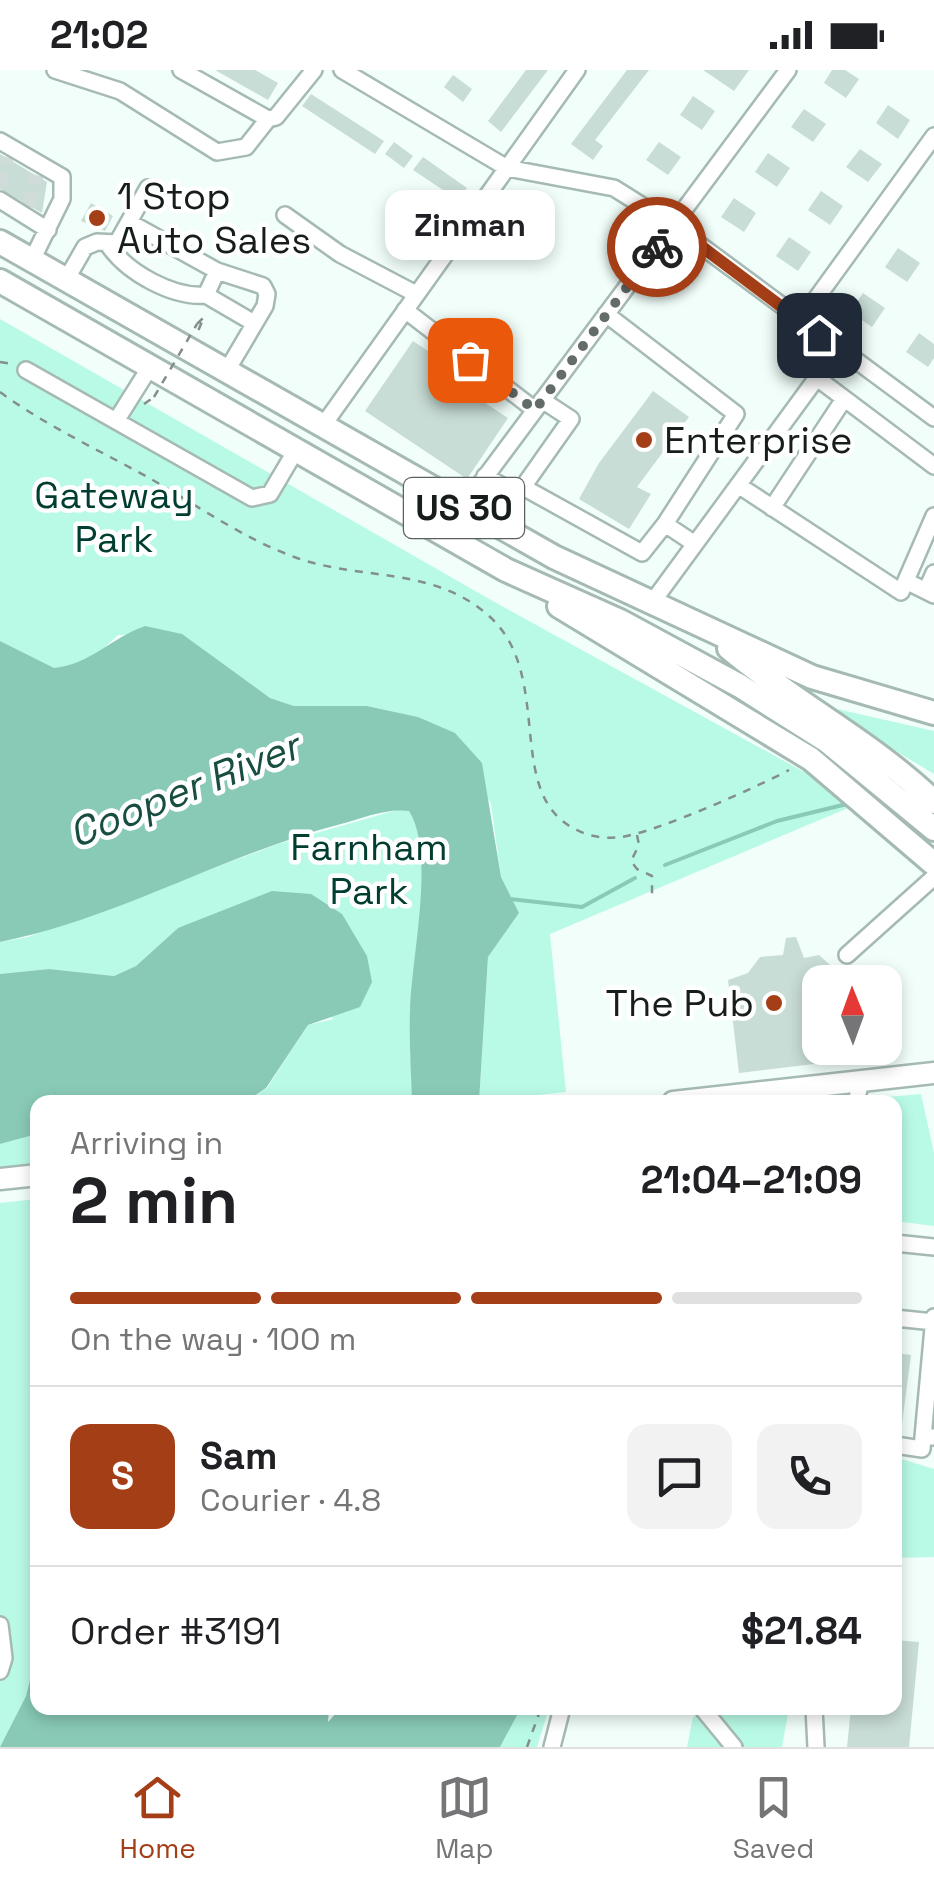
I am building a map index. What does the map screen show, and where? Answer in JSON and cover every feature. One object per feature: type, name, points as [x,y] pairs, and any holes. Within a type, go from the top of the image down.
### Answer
[{"type":"highway","name":"US 30","points":[[0,242],[463,507],[651,604],[836,687],[934,713]]},
{"type":"highway","name":"US 30","points":[[0,281],[506,570],[620,621],[740,686],[817,734],[934,829]]},
{"type":"highway","points":[[506,570],[610,639],[810,759],[848,787],[934,864]]},
{"type":"highway","points":[[708,631],[762,676],[932,799]]},
{"type":"main road","points":[[771,1095],[934,1072]]},
{"type":"main road","points":[[0,1179],[30,1175]]},
{"type":"street","points":[[55,70],[120,91],[217,152],[246,146],[268,119],[276,117],[314,70]]},
{"type":"street","points":[[181,70],[268,119]]},
{"type":"street","points":[[342,70],[507,168],[614,188],[673,225],[933,415]]},
{"type":"street","points":[[322,426],[577,70]]},
{"type":"street","points":[[463,507],[788,70]]},
{"type":"street","points":[[800,320],[934,136]]},
{"type":"street","points":[[5,148],[37,169],[62,176],[64,186],[32,260]]},
{"type":"street","points":[[66,280],[85,247],[97,242],[117,244],[148,188]]},
{"type":"street","points":[[2,207],[27,211],[48,230]]},
{"type":"street","points":[[285,215],[372,273],[416,294]]},
{"type":"street","points":[[129,222],[217,272],[264,286],[268,294],[226,372]]},
{"type":"street","points":[[109,246],[118,259],[176,292],[206,294],[254,323]]},
{"type":"street","points":[[206,294],[217,272]]},
{"type":"street","points":[[405,310],[538,405],[572,419],[523,487],[511,491],[485,476]]},
{"type":"street","points":[[523,487],[642,553],[736,414],[606,314]]},
{"type":"street","points":[[651,604],[838,349]]},
{"type":"street","points":[[116,422],[150,367]]},
{"type":"street","points":[[26,370],[252,498],[270,494],[296,450]]},
{"type":"street","points":[[817,378],[934,466]]},
{"type":"street","points":[[772,508],[844,398]]},
{"type":"street","points":[[738,485],[902,592],[934,516]]},
{"type":"street","points":[[665,524],[694,544]]},
{"type":"street","points":[[906,580],[930,593],[934,573]]},
{"type":"street","points":[[847,955],[934,877]]},
{"type":"street","points":[[857,1095],[860,1081]]},
{"type":"street","points":[[902,1244],[934,1247]]},
{"type":"street","points":[[902,1318],[934,1320],[928,1437],[922,1449],[902,1446]]},
{"type":"street","points":[[0,1625],[4,1658],[0,1671]]},
{"type":"street","points":[[552,1747],[560,1715]]},
{"type":"street","points":[[708,1715],[734,1747]]},
{"type":"street","points":[[814,1715],[816,1747]]},
{"type":"path","points":[[154,397],[200,316],[204,317],[198,332]]},
{"type":"path","points":[[0,392],[263,543],[298,558],[345,570],[441,585],[468,599],[492,619],[520,664],[528,691],[534,776],[543,798],[576,830],[605,838],[637,833],[810,759]]},
{"type":"path","points":[[637,833],[639,845],[631,862],[637,870],[652,876],[652,898]]},
{"type":"path","points":[[527,1747],[538,1715]]},
{"type":"green space","name":"Gateway Park","points":[[0,319],[498,604],[817,779],[848,808],[550,934],[566,1092],[479,1095],[488,957],[519,913],[501,878],[491,803],[418,717],[367,706],[294,706],[270,698],[182,635],[118,635],[92,659],[54,669],[0,641]]},
{"type":"green space","points":[[837,709],[934,731],[934,774],[843,719]]},
{"type":"green space","name":"Farnham Park","points":[[397,810],[409,811],[422,854],[421,908],[410,1010],[412,1095],[256,1095],[267,1088],[308,1025],[334,1019],[178,928],[136,966],[114,976],[49,969],[0,974],[0,942],[28,937],[278,844]]},
{"type":"green space","points":[[921,1094],[934,1153],[934,1226],[902,1222],[902,1096]]},
{"type":"green space","points":[[30,1136],[30,1176],[0,1179],[0,1144]]},
{"type":"green space","points":[[30,1200],[30,1680],[26,1696],[0,1747],[0,1203]]},
{"type":"green space","points":[[902,1459],[934,1469],[934,1557],[902,1558]]},
{"type":"green space","points":[[517,1715],[547,1715],[537,1747],[500,1747]]},
{"type":"green space","points":[[788,1715],[782,1747],[687,1747],[693,1717]]},
{"type":"water","name":"Cooper River","points":[[145,626],[182,634],[270,698],[294,706],[367,706],[418,717],[455,733],[482,763],[501,877],[519,913],[488,957],[479,1095],[412,1095],[410,1010],[421,853],[409,811],[375,814],[298,837],[87,918],[0,942],[0,641],[54,668],[90,656]]},
{"type":"water","points":[[272,891],[311,894],[342,914],[367,956],[372,982],[360,1007],[308,1025],[266,1088],[256,1095],[30,1095],[30,1136],[0,1144],[0,974],[49,969],[114,976],[136,966],[178,928]]},
{"type":"water","points":[[30,1680],[30,1715],[328,1715],[328,1722],[334,1715],[517,1715],[500,1747],[0,1747],[26,1696]]},
{"type":"building","points":[[215,70],[255,70],[278,83],[268,100]]},
{"type":"building","points":[[526,70],[548,70],[501,132],[488,121]]},
{"type":"building","points":[[627,70],[649,70],[595,140],[603,146],[593,160],[571,144]]},
{"type":"building","points":[[703,70],[749,70],[734,91]]},
{"type":"building","points":[[832,70],[845,70],[859,79],[846,98],[824,83]]},
{"type":"building","points":[[453,75],[472,89],[463,102],[444,87]]},
{"type":"building","points":[[311,94],[384,141],[375,154],[302,106]]},
{"type":"building","points":[[693,96],[715,111],[702,130],[680,115]]},
{"type":"building","points":[[888,105],[910,120],[898,139],[876,123]]},
{"type":"building","points":[[804,109],[826,124],[813,142],[791,127]]},
{"type":"building","points":[[394,142],[413,156],[404,168],[385,154]]},
{"type":"building","points":[[659,142],[681,157],[668,175],[646,160]]},
{"type":"building","points":[[860,149],[882,164],[868,182],[846,167]]},
{"type":"building","points":[[768,153],[790,168],[777,187],[755,172]]},
{"type":"building","points":[[0,154],[47,182],[42,213],[0,189]]},
{"type":"building","points":[[423,157],[467,188],[458,200],[413,170]]},
{"type":"building","points":[[821,191],[843,206],[830,225],[808,210]]},
{"type":"building","points":[[734,198],[756,213],[744,232],[721,217]]},
{"type":"building","name":"1 Stop Auto Sales","points":[[91,203],[113,216],[105,231],[81,221]]},
{"type":"building","points":[[789,237],[811,252],[798,271],[776,256]]},
{"type":"building","points":[[898,248],[920,263],[907,282],[885,267]]},
{"type":"building","points":[[863,293],[885,308],[872,327],[850,312]]},
{"type":"building","points":[[919,333],[934,344],[934,358],[928,367],[906,352]]},
{"type":"building","points":[[413,341],[467,377],[461,387],[508,418],[467,479],[365,411]]},
{"type":"building","name":"Enterprise","points":[[653,391],[689,417],[637,487],[651,494],[629,529],[579,499],[599,463]]},
{"type":"building","name":"The Pub","points":[[796,937],[804,958],[819,955],[830,965],[802,965],[802,1065],[805,1065],[739,1073],[728,980],[748,973],[760,957],[783,955],[786,938]]},
{"type":"building","points":[[902,1354],[911,1355],[902,1424]]},
{"type":"building","points":[[902,1641],[919,1642],[909,1747],[847,1747],[850,1715],[902,1715]]},
{"type":"waterway","points":[[665,865],[777,821],[851,803]]},
{"type":"waterway","points":[[510,899],[582,907],[635,878]]},
{"type":"tunnel","points":[[0,186],[6,157]]},
{"type":"tunnel","points":[[30,207],[36,175]]},
{"type":"way so far","points":[[470,360],[535,410],[657,247]]},
{"type":"place","name":"1 Stop Auto Sales","points":[[97,218]]},
{"type":"place","name":"Zinman","points":[[470,360]]},
{"type":"place","name":"Enterprise","points":[[644,440]]},
{"type":"place","name":"The Pub","points":[[774,1003]]},
{"type":"route","points":[[657,247],[673,225],[819,335]]}]
